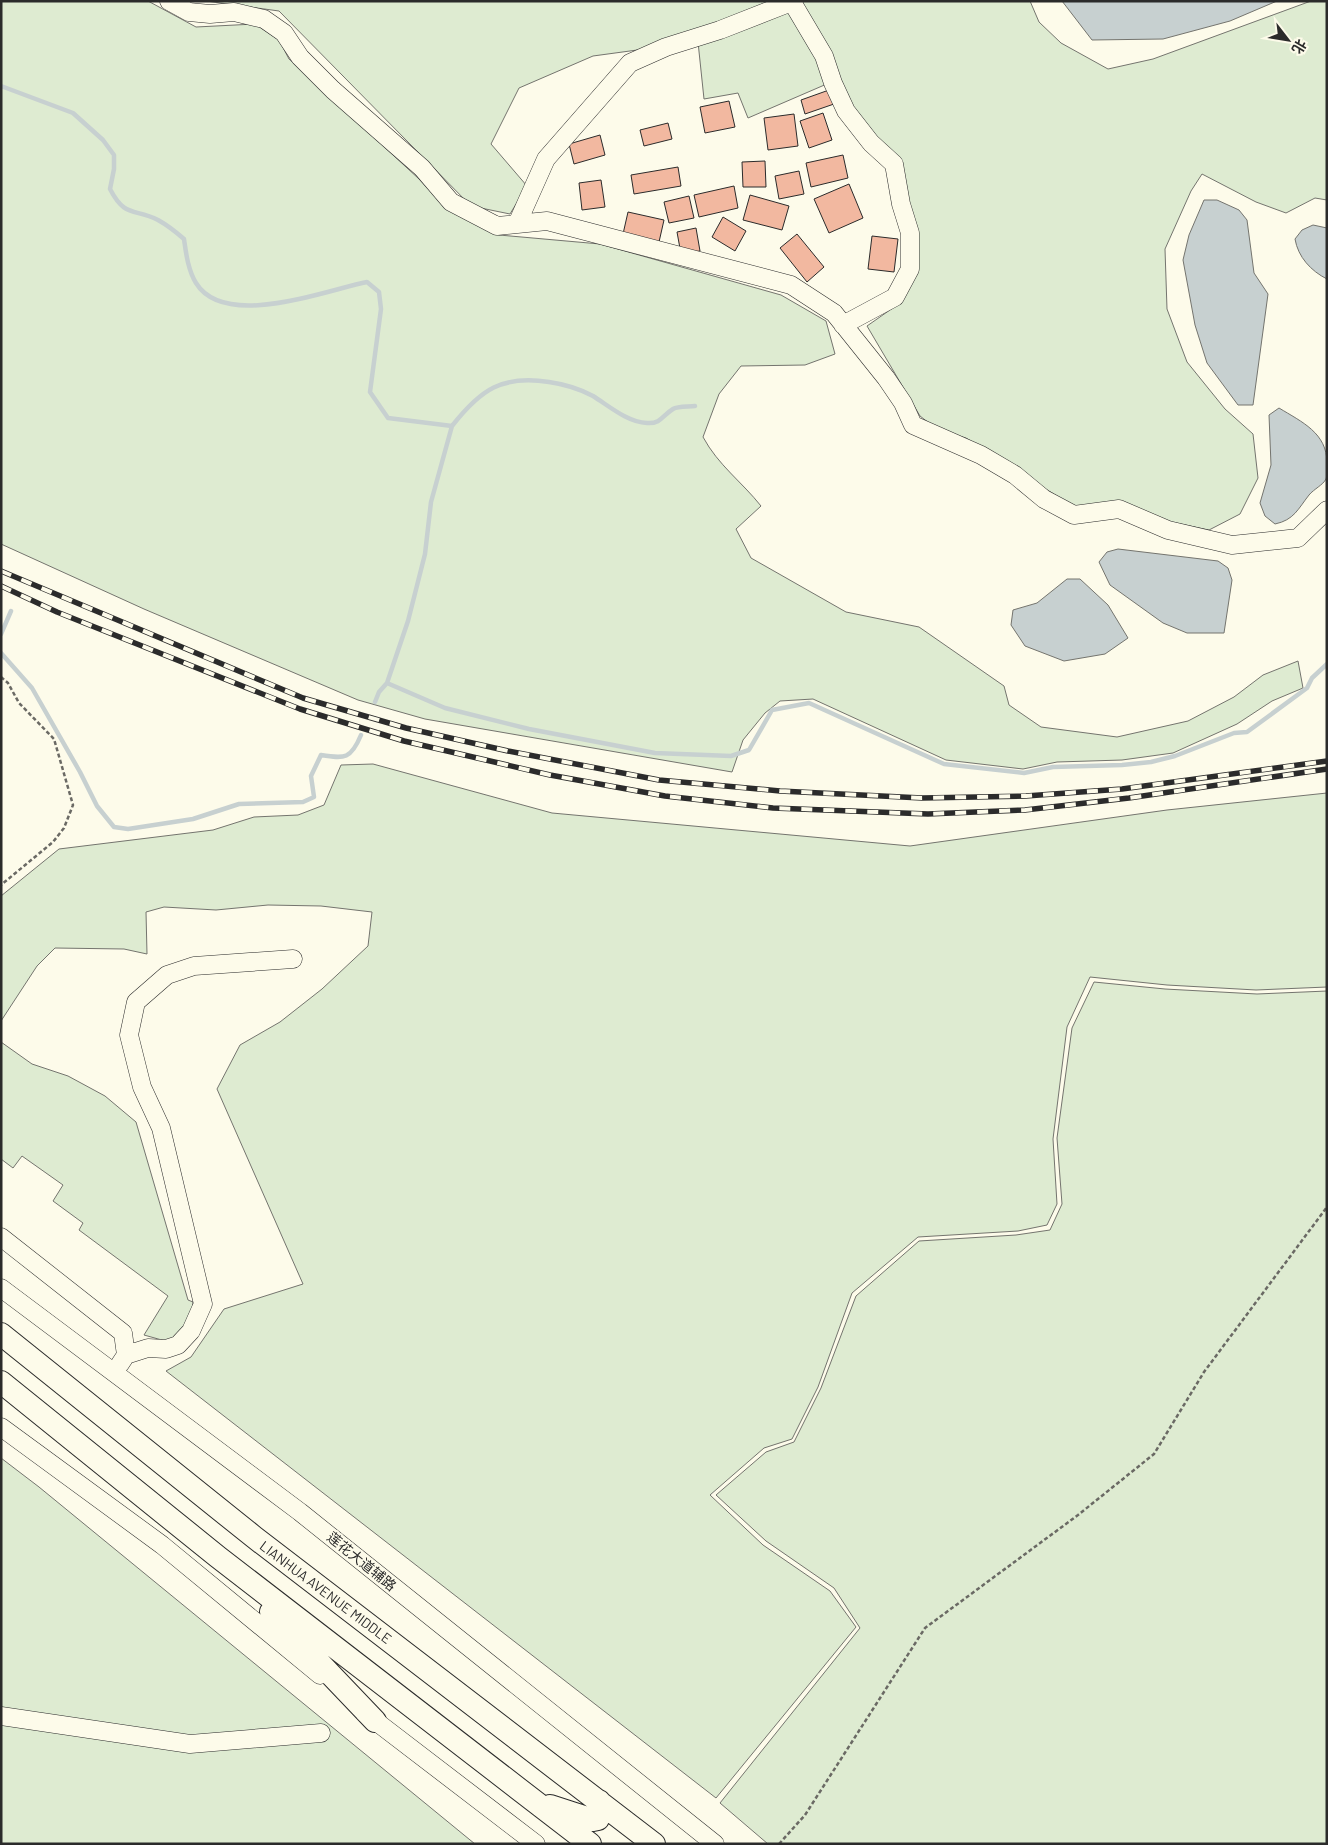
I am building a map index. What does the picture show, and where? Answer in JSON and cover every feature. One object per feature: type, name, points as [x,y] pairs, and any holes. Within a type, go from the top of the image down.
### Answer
[{"type":"main road","name":"LIANHUA AVENUE MIDDLE","points":[[1,1330],[10,1341],[254,1537],[654,1844]]},
{"type":"main road","points":[[1,1382],[218,1557],[590,1844]]},
{"type":"main road","points":[[218,1557],[376,1721]]},
{"type":"main road","points":[[532,1800],[594,1820],[598,1819],[601,1812],[599,1801]]},
{"type":"street","points":[[169,1],[189,12],[210,14],[234,12],[264,19],[284,33],[300,57],[332,90],[422,168],[451,202],[497,226],[547,221],[607,235],[726,270],[760,276],[791,285],[834,313],[886,378],[903,403],[913,425],[981,455],[1015,476],[1044,499],[1074,515],[1119,509],[1168,530],[1232,545],[1266,543],[1298,538],[1327,510]]},
{"type":"street","points":[[516,224],[546,159],[630,63],[666,47],[720,30],[793,2],[824,56],[833,83],[846,111],[871,143],[894,164],[900,204],[910,233],[910,269],[894,297],[843,324]]},
{"type":"street","points":[[126,1354],[148,1348],[166,1349],[178,1345],[191,1332],[203,1304],[161,1128],[142,1087],[129,1035],[136,1002],[166,975],[194,966],[293,959]]},
{"type":"street","points":[[1,1237],[122,1333],[126,1354],[115,1373]]},
{"type":"street","name":"莲花大道辅路","points":[[1,1288],[300,1512],[715,1844]]},
{"type":"street","points":[[1,1427],[162,1545],[376,1721],[536,1844]]},
{"type":"street","points":[[1,1716],[190,1744],[321,1733]]},
{"type":"path","points":[[1,677],[8,683],[19,703],[54,739],[73,805],[64,828],[53,842],[1,885]]},
{"type":"path","points":[[779,1844],[805,1815],[925,1628],[1078,1515],[1154,1454],[1204,1372],[1327,1207]]},
{"type":"green space","points":[[1,1],[148,1],[196,27],[255,24],[279,40],[289,59],[419,179],[444,206],[499,235],[600,244],[781,295],[826,321],[835,354],[805,365],[741,366],[719,394],[703,437],[723,465],[761,506],[736,529],[751,558],[846,612],[919,627],[1004,686],[1009,705],[1041,727],[1117,737],[1188,721],[1234,697],[1263,675],[1298,661],[1303,688],[1272,701],[1237,724],[1173,753],[1122,760],[1057,762],[1023,769],[946,760],[813,699],[780,701],[765,713],[743,740],[732,772],[425,719],[358,700],[144,609],[1,544]]},
{"type":"green space","points":[[206,1],[775,1],[652,48],[593,56],[519,88],[491,144],[527,186],[510,214],[471,206],[279,11]]},
{"type":"green space","points":[[805,1],[1030,1],[1039,22],[1061,43],[1108,69],[1153,59],[1311,1],[1327,1],[1327,200],[1315,198],[1286,213],[1256,202],[1202,174],[1191,191],[1165,249],[1167,309],[1187,362],[1225,409],[1253,434],[1258,478],[1240,514],[1209,530],[1161,520],[1074,507],[966,438],[938,430],[920,416],[867,326],[900,303],[915,234],[875,142],[836,80],[748,118],[738,93],[704,99],[698,42]]},
{"type":"green space","points":[[373,764],[552,813],[910,846],[1167,810],[1327,793],[1327,987],[1256,990],[1167,985],[1090,977],[1067,1027],[1053,1139],[1057,1204],[1047,1225],[1018,1231],[918,1237],[852,1293],[818,1387],[792,1439],[764,1448],[710,1495],[763,1545],[830,1591],[856,1627],[716,1798],[166,1371],[191,1357],[224,1309],[303,1284],[217,1089],[240,1045],[280,1022],[322,989],[368,946],[372,912],[321,906],[268,905],[216,910],[164,907],[146,912],[147,954],[124,949],[55,948],[37,966],[1,1021],[1,896],[59,849],[213,830],[254,817],[298,815],[324,805],[341,765]]},
{"type":"green space","points":[[1094,982],[1165,989],[1257,994],[1327,991],[1327,1844],[768,1844],[720,1803],[860,1628],[834,1588],[766,1541],[716,1495],[766,1452],[794,1442],[821,1388],[856,1296],[919,1241],[1016,1235],[1050,1230],[1062,1204],[1057,1138],[1072,1028]]},
{"type":"green space","points":[[1,1042],[32,1064],[68,1076],[105,1096],[136,1122],[188,1300],[193,1302],[191,1319],[169,1342],[144,1335],[168,1296],[79,1230],[83,1223],[53,1201],[63,1185],[22,1156],[13,1168],[1,1159]]},
{"type":"green space","points":[[1,1458],[39,1487],[475,1844],[1,1844]]},
{"type":"shaded area","points":[[1062,1],[1277,1],[1230,21],[1163,39],[1092,40]]},
{"type":"shaded area","points":[[1204,200],[1217,200],[1239,210],[1247,220],[1254,273],[1268,294],[1253,405],[1238,405],[1207,363],[1195,325],[1183,260],[1189,235]]},
{"type":"shaded area","points":[[1313,225],[1327,228],[1327,279],[1306,263],[1299,252],[1295,239],[1302,230]]},
{"type":"shaded area","points":[[1279,408],[1312,429],[1318,436],[1326,453],[1327,477],[1291,517],[1275,524],[1265,516],[1260,503],[1271,465],[1269,415]]},
{"type":"shaded area","points":[[1118,549],[1218,561],[1228,568],[1232,580],[1224,633],[1187,633],[1163,623],[1110,585],[1099,562],[1107,552]]},
{"type":"shaded area","points":[[1067,579],[1080,579],[1108,605],[1128,638],[1105,654],[1064,661],[1025,646],[1011,625],[1013,610],[1037,603]]},
{"type":"building","points":[[829,90],[834,104],[805,114],[801,100]]},
{"type":"building","points":[[729,101],[735,127],[705,133],[700,107]]},
{"type":"building","points":[[823,113],[832,140],[809,148],[800,121]]},
{"type":"building","points":[[794,114],[798,146],[768,150],[764,118]]},
{"type":"building","points":[[668,123],[672,139],[644,146],[640,130]]},
{"type":"building","points":[[600,135],[605,155],[574,164],[569,144]]},
{"type":"building","points":[[843,155],[848,178],[811,187],[806,163]]},
{"type":"building","points":[[765,161],[766,187],[743,187],[742,162]]},
{"type":"building","points":[[678,167],[681,186],[634,194],[631,175]]},
{"type":"building","points":[[799,171],[804,194],[779,199],[775,176]]},
{"type":"building","points":[[601,180],[605,207],[582,210],[579,183]]},
{"type":"building","points":[[849,184],[863,218],[829,233],[814,199]]},
{"type":"building","points":[[734,186],[738,208],[699,217],[694,195]]},
{"type":"building","points":[[750,195],[789,206],[782,230],[743,220]]},
{"type":"building","points":[[689,196],[694,218],[669,223],[664,202]]},
{"type":"building","points":[[628,212],[664,220],[659,242],[623,234]]},
{"type":"building","points":[[723,217],[746,231],[735,251],[712,237]]},
{"type":"building","points":[[696,228],[700,251],[681,254],[677,232]]},
{"type":"building","points":[[797,234],[824,267],[807,282],[780,248]]},
{"type":"building","points":[[872,236],[898,239],[894,272],[868,269]]},
{"type":"waterway","points":[[1,86],[73,113],[103,140],[114,155],[114,169],[110,189],[115,198],[125,208],[158,220],[184,239],[193,278],[210,297],[229,304],[277,303],[367,282],[379,292],[381,309],[370,392],[388,418],[452,426],[473,403],[494,387],[505,383],[533,380],[566,385],[577,389],[593,396],[625,417],[640,422],[656,422],[675,408],[695,406]]},
{"type":"waterway","points":[[387,683],[408,621],[425,554],[431,502],[452,426]]},
{"type":"waterway","points":[[1,634],[11,611]]},
{"type":"waterway","points":[[1,653],[32,688],[80,772],[97,806],[114,827],[128,829],[193,819],[239,804],[303,802],[314,797],[311,776],[321,755],[346,756],[354,749],[361,735]]},
{"type":"waterway","points":[[375,702],[379,692],[387,683],[445,708],[529,729],[655,753],[731,756],[749,750],[772,710],[809,703],[944,764],[1024,773],[1053,767],[1122,765],[1151,762],[1175,756],[1234,733],[1247,732],[1307,688],[1312,678],[1327,664]]},
{"type":"railway","points":[[1,571],[303,698],[406,728],[508,751],[659,780],[780,791],[922,798],[1026,796],[1122,789],[1327,761]]},
{"type":"railway","points":[[1,586],[57,612],[300,709],[404,741],[550,775],[665,796],[773,808],[928,814],[1025,810],[1129,798],[1327,769]]}]
